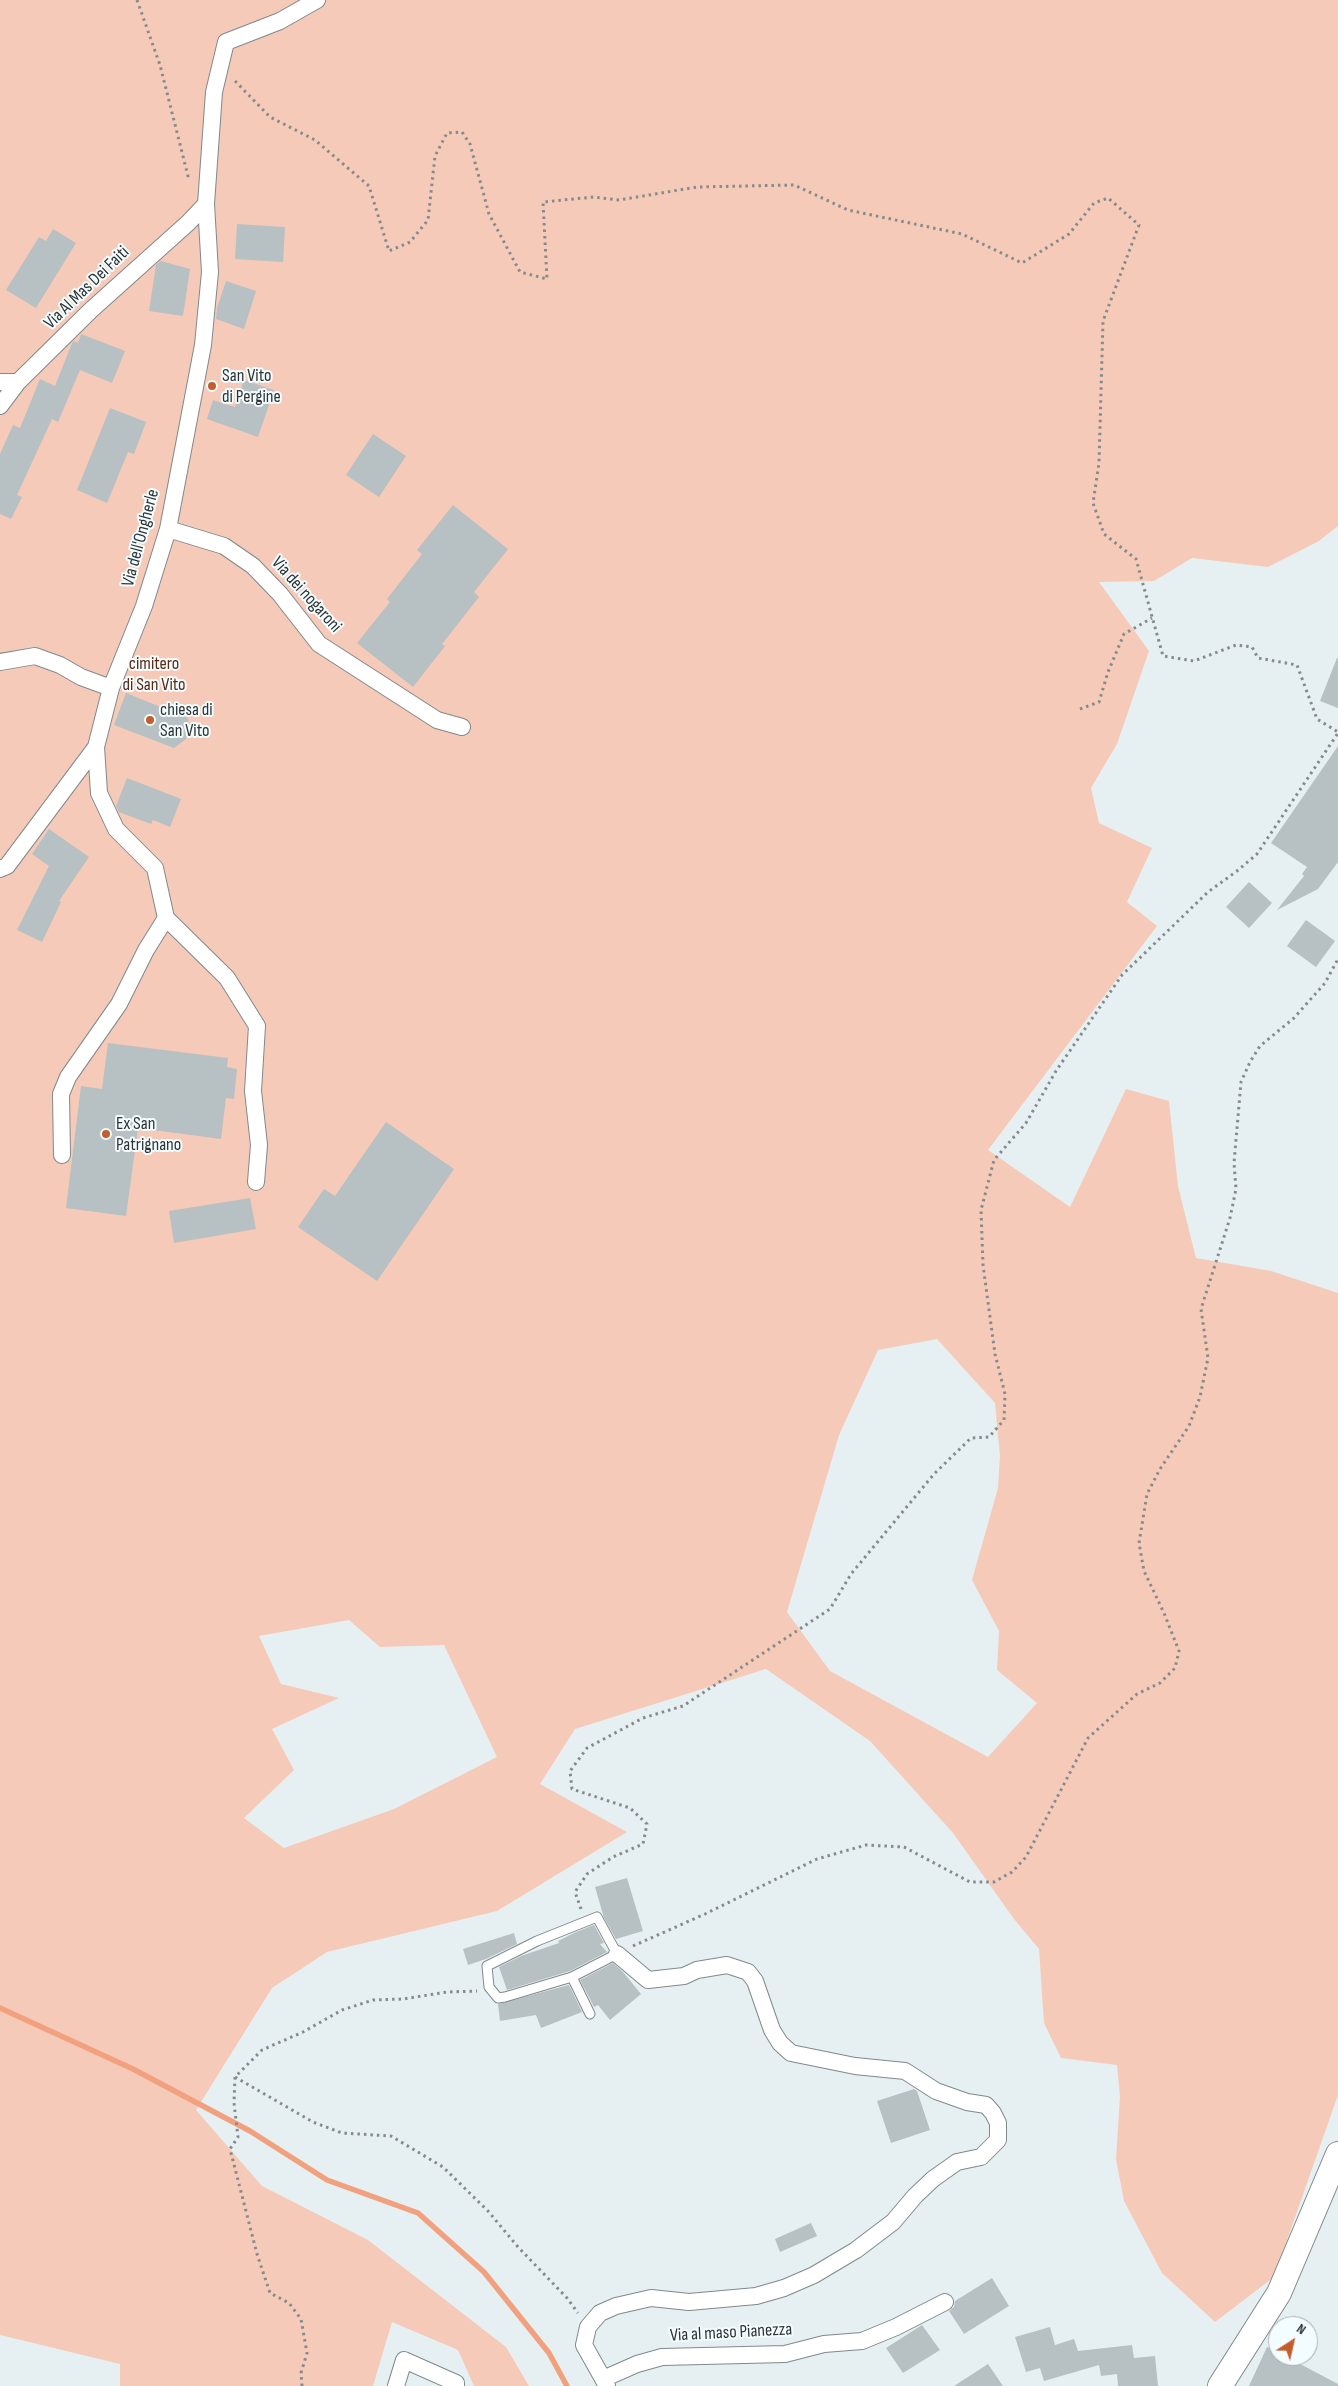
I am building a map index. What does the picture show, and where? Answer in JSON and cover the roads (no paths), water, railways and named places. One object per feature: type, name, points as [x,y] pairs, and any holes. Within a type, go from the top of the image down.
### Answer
[{"type":"main road","points":[[1220,2386],[1279,2293],[1338,2154]]},
{"type":"street","name":"Via dell'Ongherle","points":[[0,869],[7,866],[96,747],[111,688],[144,606],[168,530],[203,344],[210,272],[206,204],[214,92],[226,42],[280,21],[317,0]]},
{"type":"street","name":"Via Al Mas Dei Faiti","points":[[0,406],[18,382],[91,310],[188,224],[206,204]]},
{"type":"street","points":[[0,382],[18,382]]},
{"type":"street","name":"Via dei nogaroni","points":[[168,530],[224,546],[253,566],[280,594],[319,644],[438,720],[462,727]]},
{"type":"street","points":[[0,662],[35,656],[111,688]]},
{"type":"street","points":[[96,747],[99,793],[116,829],[155,868],[166,918],[227,978],[257,1026],[253,1091],[259,1145],[256,1182]]},
{"type":"street","points":[[62,1154],[61,1094],[68,1077],[119,1004],[146,950],[166,918]]},
{"type":"street","name":"Via al maso Pianezza","points":[[617,1954],[648,1980],[684,1976],[697,1970],[727,1965],[748,1972],[756,1981],[772,2030],[780,2043],[791,2053],[855,2066],[904,2071],[936,2091],[967,2102],[986,2105],[994,2113],[998,2123],[998,2140],[981,2157],[957,2162],[933,2179],[915,2196],[893,2222],[856,2250],[814,2275],[784,2288],[756,2296],[689,2302],[651,2298],[616,2306],[600,2313],[588,2327],[584,2345],[605,2382],[637,2364],[662,2357],[784,2354],[824,2344],[862,2341],[896,2327],[945,2302]]},
{"type":"street","points":[[396,2386],[404,2360],[456,2382],[456,2386]]},
{"type":"lane","name":"Via al maso Pianezza","points":[[572,1977],[498,1998],[489,1986],[487,1966],[537,1940],[597,1917],[617,1954]]},
{"type":"lane","points":[[590,2014],[572,1977],[617,1954]]},
{"type":"waterway","points":[[0,2008],[133,2069],[250,2131],[327,2180],[418,2213],[484,2272],[549,2353],[567,2386]]},
{"type":"place","name":"San Vito di Pergine","points":[[212,386]]},
{"type":"place","name":"chiesa di San Vito","points":[[150,720]]},
{"type":"place","name":"Ex San Patrignano","points":[[106,1134]]},
{"type":"park label","name":"cimitero di San Vito","points":[[154,674]]}]
